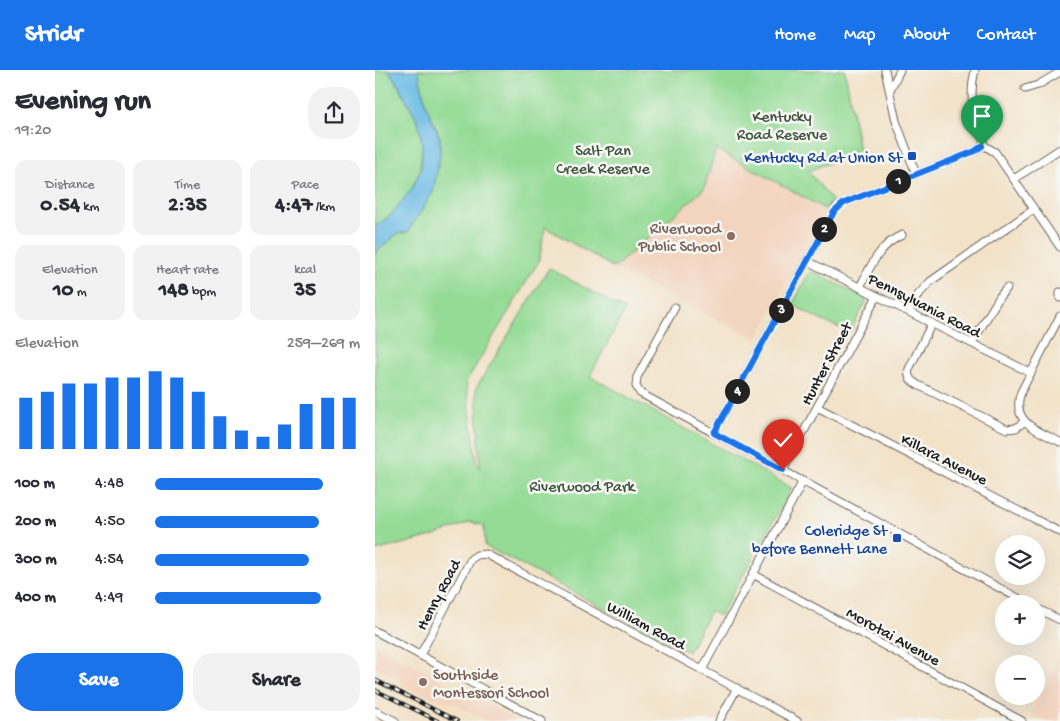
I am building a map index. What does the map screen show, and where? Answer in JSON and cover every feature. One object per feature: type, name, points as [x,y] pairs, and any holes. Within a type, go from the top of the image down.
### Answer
[{"type":"street","points":[[885,70],[896,121],[916,174]]},
{"type":"street","points":[[889,90],[900,70]]},
{"type":"street","points":[[714,433],[831,216],[840,206],[975,151],[983,145],[984,137],[972,102],[971,89],[975,70]]},
{"type":"street","points":[[1025,88],[1038,85],[1060,72]]},
{"type":"street","points":[[983,145],[995,152],[1060,247]]},
{"type":"street","points":[[1014,179],[1060,149]]},
{"type":"street","points":[[1025,195],[1022,181],[1026,170]]},
{"type":"street","points":[[907,311],[931,281],[1034,209]]},
{"type":"street","points":[[860,287],[879,253],[891,240],[902,235]]},
{"type":"street","name":"Pennsylvania Road","points":[[807,261],[1031,373]]},
{"type":"street","points":[[972,343],[1000,296],[1007,288]]},
{"type":"street","points":[[1060,292],[1060,298]]},
{"type":"street","name":"Hunter Street","points":[[783,470],[877,296]]},
{"type":"street","points":[[675,307],[639,372],[637,390],[1012,595]]},
{"type":"street","points":[[1060,316],[1019,401],[1019,410],[1024,422],[1033,429],[1060,442]]},
{"type":"street","points":[[932,323],[909,369],[908,376],[910,379],[926,389],[1007,429],[1015,428],[1024,422]]},
{"type":"street","name":"Killara Avenue","points":[[817,407],[1060,532]]},
{"type":"street","points":[[703,670],[803,481]]},
{"type":"street","name":"Henry Road","points":[[420,655],[470,562],[475,556],[483,553]]},
{"type":"street","name":"William Road","points":[[483,553],[797,721]]},
{"type":"street","name":"Morotai Avenue","points":[[753,574],[1022,721]]},
{"type":"street","points":[[1045,612],[1060,620]]},
{"type":"street","points":[[375,631],[543,721]]},
{"type":"street","points":[[719,721],[737,688]]},
{"type":"street","points":[[375,711],[395,721]]},
{"type":"shaded area","name":"Riverwood Public School","points":[[716,149],[825,209],[757,339],[614,268],[704,189]]},
{"type":"shaded area","name":"Southside Montessori School","points":[[375,645],[518,721],[489,721],[454,704],[446,703],[402,685],[400,679],[375,666]]},
{"type":"shaded area","points":[[1060,659],[1060,717],[1057,721],[1044,721],[1033,715],[1032,712],[1036,705],[1045,705],[1045,687]]},
{"type":"green space","points":[[375,70],[388,70],[396,81],[418,121],[422,145],[420,170],[411,190],[390,216],[375,226]]},
{"type":"green space","points":[[418,70],[758,70],[762,74],[773,70],[845,70],[859,151],[808,171],[832,200],[825,209],[716,149],[704,189],[614,268],[545,227],[539,261],[466,382],[477,463],[480,468],[476,388],[549,268],[625,310],[590,376],[792,488],[720,616],[710,611],[688,652],[485,546],[484,526],[471,522],[436,535],[375,551],[375,253],[397,234],[408,232],[433,192],[440,138],[426,105]]},
{"type":"green space","points":[[814,272],[865,298],[866,302],[850,332],[820,320],[792,304],[809,273]]},
{"type":"water","points":[[388,70],[418,70],[426,105],[440,138],[440,156],[433,192],[408,232],[397,234],[375,253],[375,226],[390,216],[411,190],[421,170],[422,145],[418,121]]},
{"type":"railway","points":[[375,680],[457,721]]},
{"type":"railway","points":[[375,690],[438,721]]},
{"type":"place","name":"Kentucky Rd at Union St","points":[[912,156]]},
{"type":"place","name":"Riverwood Public School","points":[[731,236]]},
{"type":"place","name":"Coleridge St before Bennett Lane","points":[[897,538]]},
{"type":"place","name":"Southside Montessori School","points":[[423,682]]},
{"type":"route","points":[[783,470],[714,433],[836,208],[844,203],[975,151],[982,146]]},
{"type":"park label","name":"Kentucky Road Reserve","points":[[782,124]]},
{"type":"park label","name":"Salt Pan Creek Reserve","points":[[603,158]]},
{"type":"park label","name":"Riverwood Park","points":[[582,485]]}]
